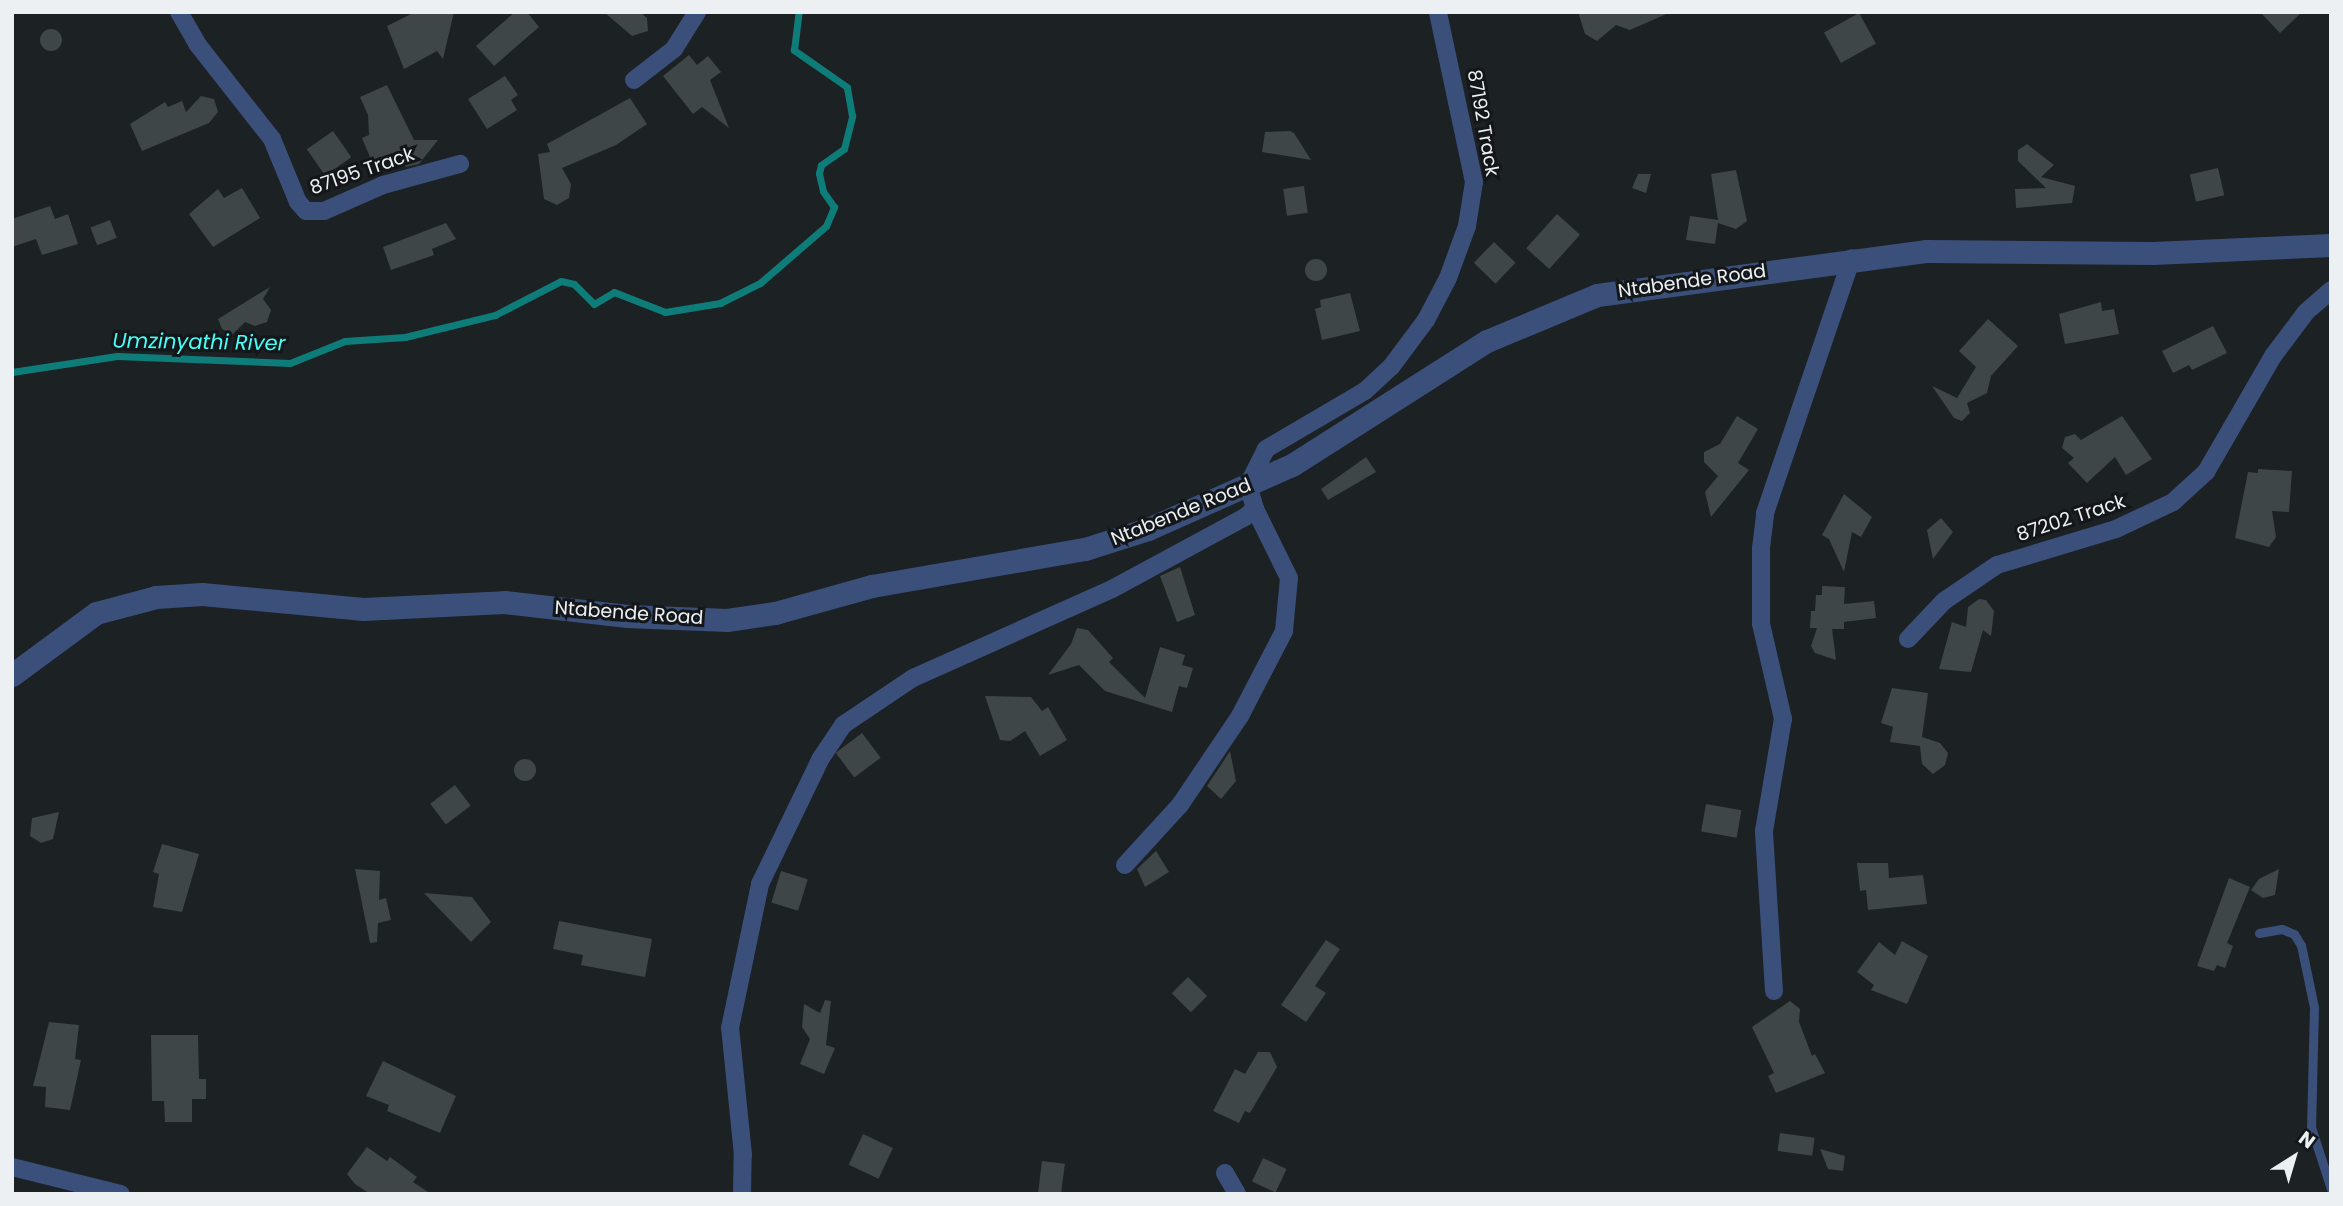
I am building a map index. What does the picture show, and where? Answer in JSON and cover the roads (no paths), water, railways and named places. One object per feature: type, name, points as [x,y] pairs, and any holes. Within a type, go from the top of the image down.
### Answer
[{"type":"street","name":"87195 Track","points":[[179,12],[198,45],[266,129],[298,202],[306,211],[324,211],[383,185],[460,164]]},
{"type":"street","points":[[634,80],[674,49],[697,12]]},
{"type":"street","name":"87192 Track","points":[[1248,485],[1266,449],[1365,391],[1391,367],[1426,320],[1448,278],[1467,226],[1474,182],[1438,12]]},
{"type":"street","name":"Ntabende Road","points":[[12,675],[96,613],[156,597],[202,594],[363,609],[504,602],[627,616],[727,620],[775,613],[872,586],[1086,549],[1148,529],[1292,465],[1487,341],[1597,295],[1852,258],[1927,251],[2153,253],[2331,245]]},
{"type":"street","points":[[1774,991],[1764,831],[1783,719],[1761,624],[1759,578],[1765,513],[1852,258]]},
{"type":"street","name":"87202 Track","points":[[1908,639],[1944,601],[1997,565],[2116,529],[2173,502],[2206,472],[2273,356],[2306,312],[2331,290]]},
{"type":"street","points":[[1125,865],[1187,795],[1240,716],[1284,631],[1289,578],[1255,509],[1248,485]]},
{"type":"street","points":[[742,1194],[743,1155],[730,1028],[760,884],[821,758],[843,725],[913,678],[1112,589],[1255,509]]},
{"type":"street","points":[[12,1167],[121,1194]]},
{"type":"street","points":[[1225,1173],[1237,1194]]},
{"type":"lane","points":[[2259,933],[2282,929],[2294,934],[2301,945],[2314,1007],[2311,1127],[2331,1189]]},
{"type":"waterway","name":"Umzinyathi River","points":[[12,372],[117,356],[290,363],[345,341],[405,337],[495,315],[561,281],[574,284],[594,304],[614,292],[665,312],[720,303],[760,283],[826,226],[834,207],[823,191],[819,173],[821,165],[844,149],[852,116],[847,87],[794,50],[799,12]]}]
